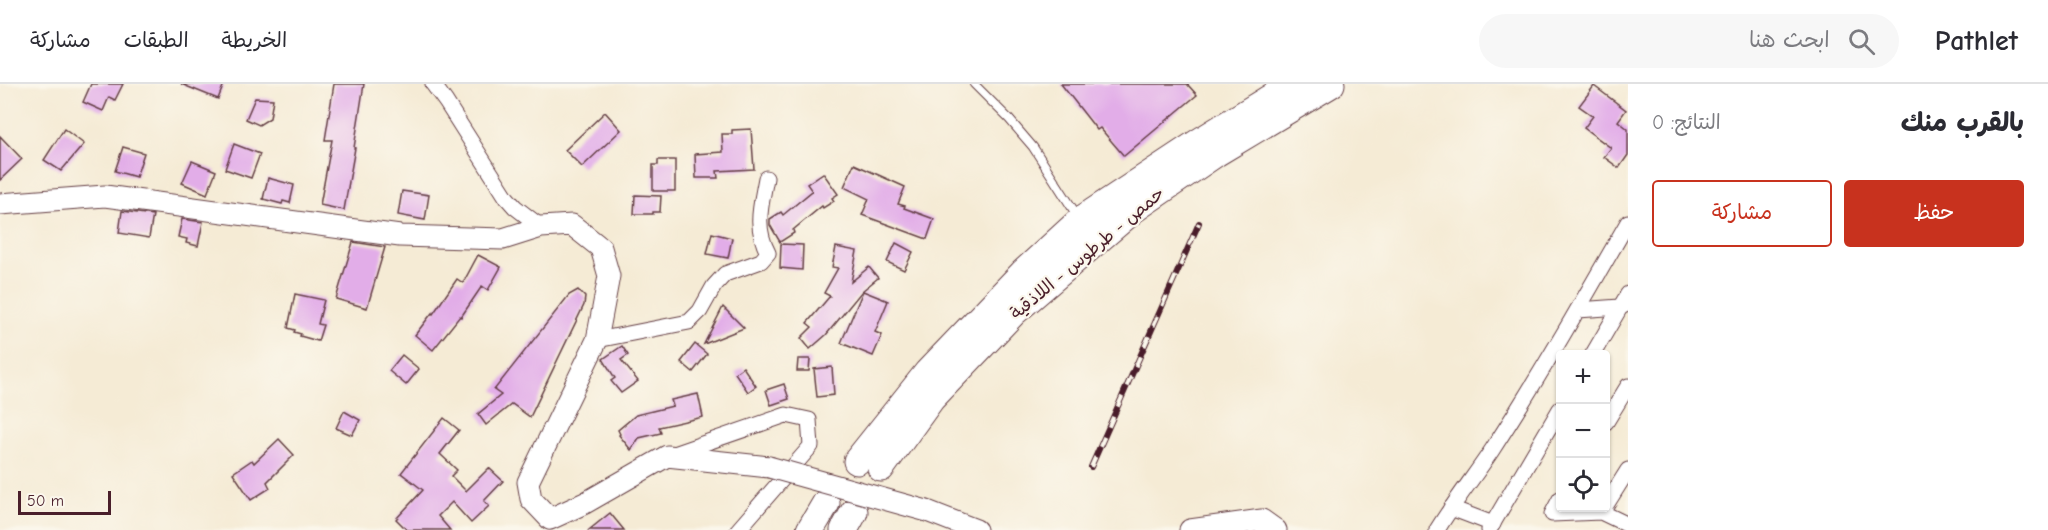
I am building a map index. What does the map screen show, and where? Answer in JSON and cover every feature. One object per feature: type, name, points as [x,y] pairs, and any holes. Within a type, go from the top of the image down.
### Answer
[{"type":"highway","name":"حمص - طرطوس - اللاذقية","points":[[1293,84],[1199,142],[1081,220],[1023,273],[927,372],[869,464],[1014,312],[1134,209],[1216,153],[1331,84]]},
{"type":"highway","points":[[810,530],[826,503]]},
{"type":"main road","points":[[0,204],[105,196],[400,236],[503,239],[541,227],[572,225],[601,248],[609,276],[597,340],[528,482],[531,499],[550,519],[585,503],[667,456],[769,467],[927,511],[976,530]]},
{"type":"main road","points":[[1190,530],[1222,528],[1263,520],[1276,530]]},
{"type":"street","points":[[433,84],[507,198],[514,207],[541,227]]},
{"type":"street","points":[[597,340],[689,322],[700,311],[714,286],[725,274],[761,261],[768,253],[760,238],[759,219],[766,178]]},
{"type":"street","points":[[1437,530],[1491,452],[1578,310],[1628,222]]},
{"type":"street","points":[[1578,310],[1626,305]]},
{"type":"street","points":[[1596,350],[1626,305]]},
{"type":"street","points":[[1610,414],[1628,385]]},
{"type":"street","points":[[667,456],[786,415],[808,420],[811,446],[738,530]]},
{"type":"street","points":[[1451,508],[1491,527],[1556,416]]},
{"type":"street","points":[[1610,497],[1628,470]]},
{"type":"street","points":[[1556,507],[1552,514],[1569,512]]},
{"type":"street","points":[[1609,512],[1628,525]]},
{"type":"lane","points":[[974,84],[1033,147],[1081,220]]},
{"type":"building","points":[[91,84],[123,84],[115,100],[109,97],[103,111],[83,102]]},
{"type":"building","points":[[181,84],[224,84],[218,99]]},
{"type":"building","points":[[334,84],[364,84],[344,210],[320,205],[332,140],[325,140]]},
{"type":"building","points":[[1061,84],[1187,84],[1197,95],[1124,156],[1100,128],[1097,130]]},
{"type":"building","points":[[1594,86],[1626,110],[1618,121],[1628,129],[1628,155],[1619,168],[1604,157],[1611,148],[1584,128],[1593,116],[1579,106]]},
{"type":"building","points":[[255,98],[273,99],[270,118],[259,125],[246,119]]},
{"type":"building","points":[[605,112],[621,130],[582,167],[565,150]]},
{"type":"building","points":[[64,129],[84,144],[61,171],[44,160]]},
{"type":"building","points":[[751,129],[754,169],[717,171],[718,178],[696,178],[695,154],[723,152],[722,134],[732,134],[732,130]]},
{"type":"building","points":[[0,136],[22,159],[0,180]]},
{"type":"building","points":[[234,144],[260,154],[251,178],[225,169]]},
{"type":"building","points":[[123,147],[144,153],[136,177],[115,171]]},
{"type":"building","points":[[658,160],[675,160],[675,191],[653,191],[653,165],[658,165]]},
{"type":"building","points":[[192,161],[216,171],[207,194],[182,183]]},
{"type":"building","points":[[854,164],[905,187],[898,204],[934,219],[927,239],[862,215],[869,199],[844,187]]},
{"type":"building","points":[[823,173],[838,194],[832,198],[834,201],[823,208],[822,206],[793,230],[794,233],[780,242],[770,225],[770,219],[781,212],[783,215],[812,191],[807,184]]},
{"type":"building","points":[[268,178],[294,185],[290,203],[283,201],[282,204],[263,199]]},
{"type":"building","points":[[402,191],[429,195],[425,220],[398,215]]},
{"type":"building","points":[[635,195],[661,196],[660,212],[634,214]]},
{"type":"building","points":[[122,211],[153,215],[149,238],[119,233]]},
{"type":"building","points":[[182,219],[203,222],[198,246],[186,243],[187,239],[178,237]]},
{"type":"building","points":[[712,233],[732,238],[728,258],[707,254]]},
{"type":"building","points":[[353,242],[385,247],[367,308],[336,299]]},
{"type":"building","points":[[896,243],[913,252],[904,270],[887,262]]},
{"type":"building","points":[[781,244],[803,245],[802,270],[780,268]]},
{"type":"building","points":[[836,247],[857,251],[851,282],[869,267],[878,278],[862,291],[826,335],[810,349],[801,338],[812,327],[807,323],[830,296],[824,293],[838,268],[832,267]]},
{"type":"building","points":[[478,255],[501,267],[488,290],[482,286],[461,317],[433,350],[415,335],[433,314],[457,279],[463,283]]},
{"type":"building","points":[[578,290],[585,297],[584,305],[530,417],[512,404],[486,425],[478,414],[501,395],[494,390],[569,295]]},
{"type":"building","points":[[863,291],[888,301],[875,332],[882,335],[873,356],[841,343]]},
{"type":"building","points":[[295,294],[324,300],[318,324],[323,325],[318,341],[300,336],[301,334],[294,332],[295,330],[288,328]]},
{"type":"building","points":[[723,307],[744,328],[704,344]]},
{"type":"building","points":[[695,344],[707,354],[693,372],[681,362]]},
{"type":"building","points":[[622,346],[628,355],[621,360],[638,381],[621,393],[611,381],[615,378],[603,359]]},
{"type":"building","points":[[402,355],[419,369],[406,385],[389,371]]},
{"type":"building","points":[[798,359],[810,359],[809,371],[797,371]]},
{"type":"building","points":[[743,367],[756,386],[748,392],[735,373]]},
{"type":"building","points":[[832,367],[834,395],[817,397],[814,369]]},
{"type":"building","points":[[784,384],[789,399],[771,405],[766,390]]},
{"type":"building","points":[[698,394],[703,417],[659,427],[661,433],[639,438],[631,450],[619,435],[618,430],[636,415],[673,406],[671,400]]},
{"type":"building","points":[[344,411],[360,420],[352,435],[336,428]]},
{"type":"building","points":[[444,418],[459,430],[440,454],[457,470],[451,476],[466,491],[489,468],[503,481],[484,501],[489,506],[471,523],[452,502],[438,516],[450,530],[407,530],[396,519],[423,490],[401,473]]},
{"type":"building","points":[[279,439],[294,455],[267,482],[270,488],[251,500],[233,473],[252,460],[254,463]]},
{"type":"building","points":[[610,513],[624,530],[589,530]]},
{"type":"railway","points":[[1091,467],[1199,223]]}]
